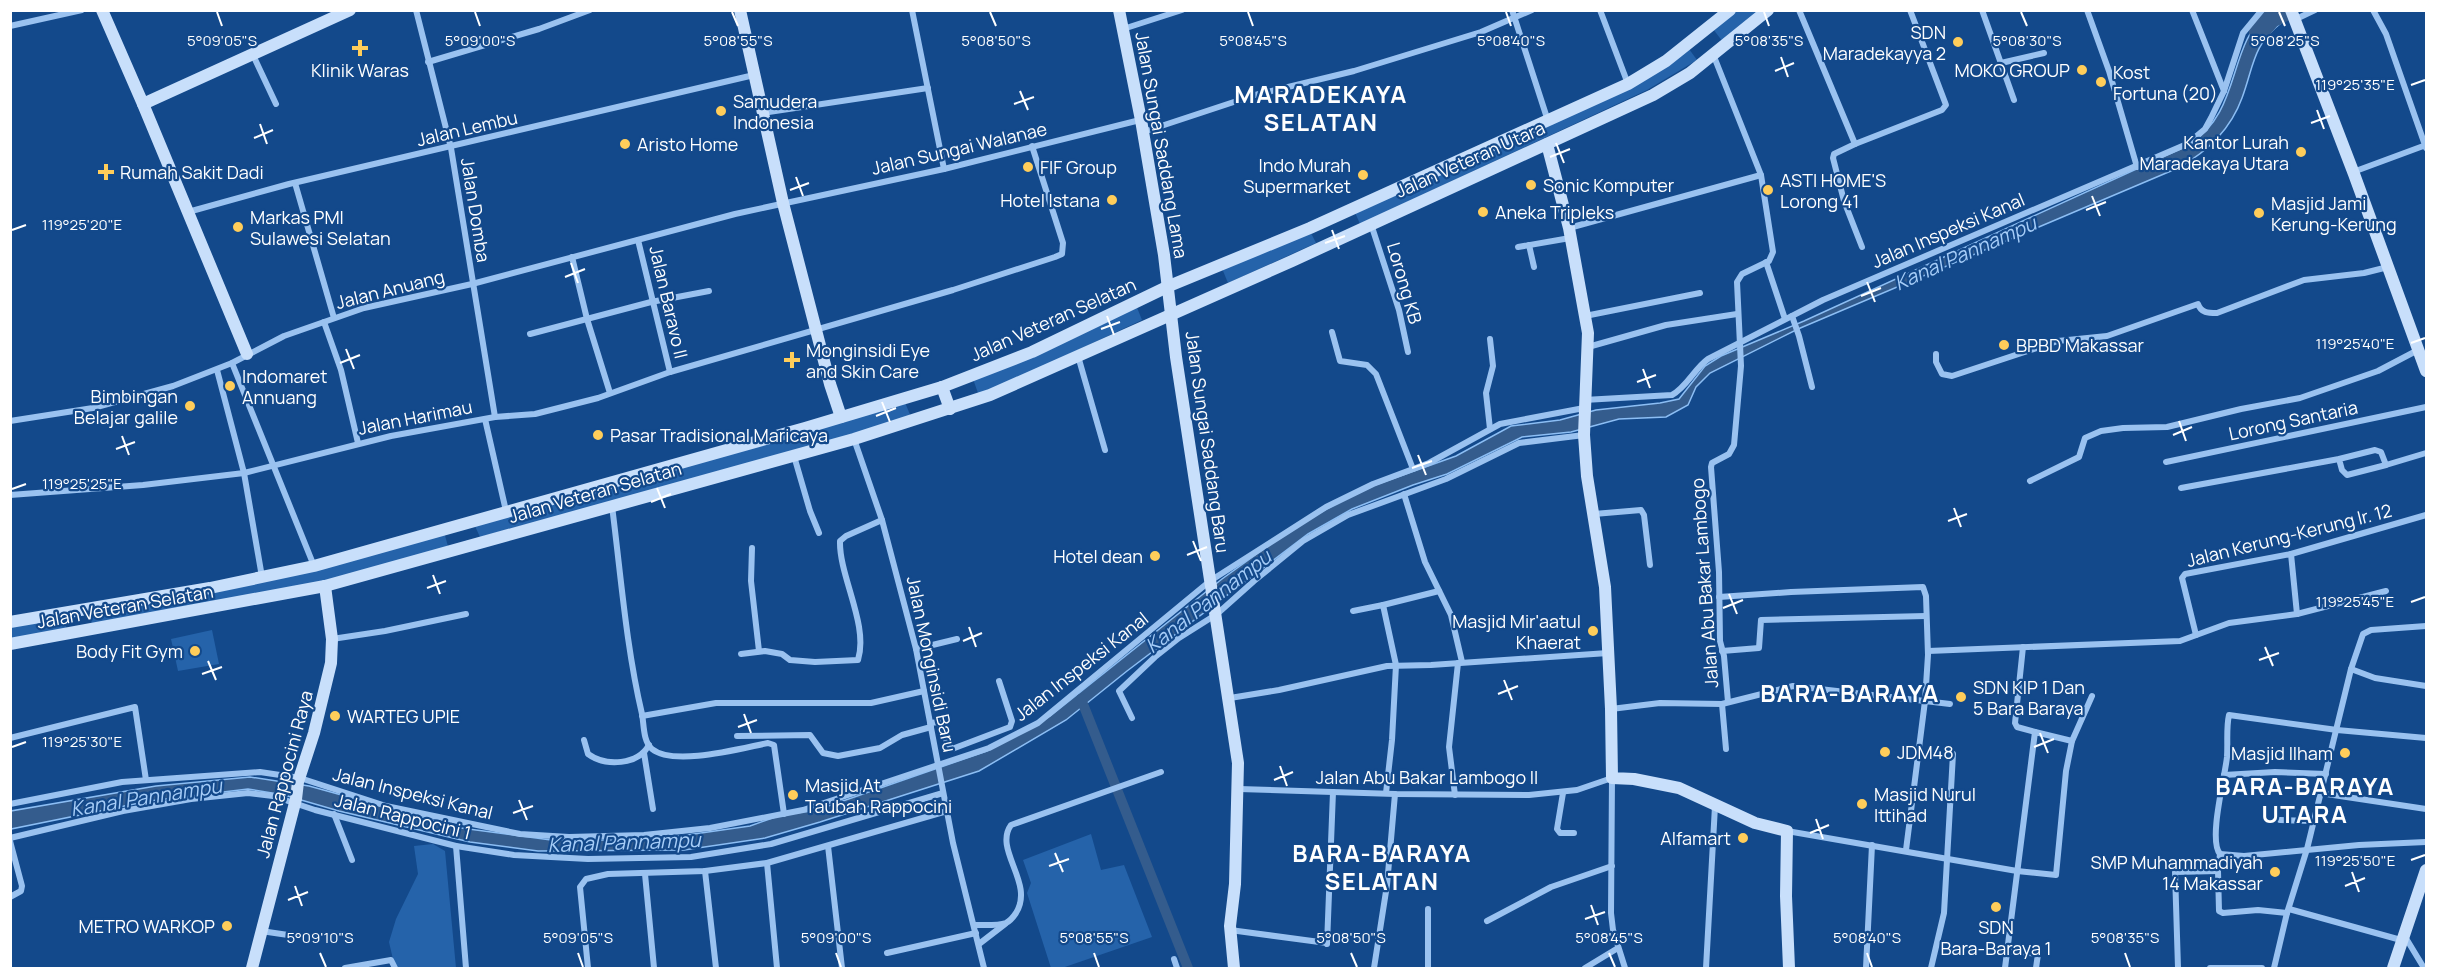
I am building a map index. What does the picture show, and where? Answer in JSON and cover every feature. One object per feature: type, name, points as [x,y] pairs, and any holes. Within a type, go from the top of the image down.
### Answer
[{"type":"main road","points":[[102,10],[144,104],[247,354]]},
{"type":"main road","points":[[144,104],[350,10]]},
{"type":"main road","points":[[740,10],[783,203],[830,384],[841,417]]},
{"type":"main road","name":"Jalan Sungai Saddang Lama","points":[[1119,10],[1142,126],[1169,286],[1171,313]]},
{"type":"main road","name":"Jalan Veteran Utara","points":[[1169,286],[1322,222],[1628,84],[1666,61],[1730,10]]},
{"type":"main road","name":"Jalan Veteran Utara","points":[[1171,313],[1547,144],[1677,82],[1768,10]]},
{"type":"main road","points":[[2292,15],[2427,371]]},
{"type":"main road","points":[[1547,144],[1570,233],[1585,316],[1588,347],[1584,432],[1587,476],[1605,587],[1612,778],[1634,779],[1679,788],[1755,823],[1787,831],[1786,896],[1789,969]]},
{"type":"main road","points":[[1342,213],[1351,233]]},
{"type":"main road","points":[[1322,222],[1331,242]]},
{"type":"main road","name":"Jalan Veteran Selatan","points":[[10,622],[262,578],[314,566],[841,417],[942,387],[1032,351],[1169,286]]},
{"type":"main road","name":"Jalan Veteran Selatan","points":[[10,644],[325,586],[854,439],[990,395],[1171,313]]},
{"type":"main road","name":"Jalan Sungai Saddang Baru","points":[[1171,313],[1238,763],[1239,789],[1230,930],[1234,969]]},
{"type":"main road","points":[[942,387],[950,409]]},
{"type":"main road","points":[[472,522],[472,546]]},
{"type":"main road","points":[[459,526],[472,546]]},
{"type":"main road","name":"Jalan Rappocini Raya","points":[[252,969],[299,780],[328,679],[332,639],[325,586]]},
{"type":"main road","points":[[76,610],[81,632]]},
{"type":"main road","points":[[2393,969],[2402,937],[2427,870]]},
{"type":"street","points":[[10,26],[82,10]]},
{"type":"street","name":"Jalan Domba","points":[[416,10],[451,148],[495,417]]},
{"type":"street","points":[[428,62],[539,29],[590,10]]},
{"type":"street","points":[[912,10],[944,169]]},
{"type":"street","points":[[1123,29],[1182,10]]},
{"type":"street","points":[[1512,10],[1548,121]]},
{"type":"street","name":"Jalan Sungai Walanae","points":[[783,203],[944,169],[1032,146],[1142,126],[1384,62],[1515,19],[1532,10]]},
{"type":"street","points":[[1600,10],[1628,84]]},
{"type":"street","points":[[1799,10],[1856,144]]},
{"type":"street","points":[[1862,247],[1844,201],[1833,158],[1834,154],[1942,110],[1946,105],[1910,10]]},
{"type":"street","points":[[1982,10],[2014,100]]},
{"type":"street","points":[[2087,10],[2109,71],[2136,168]]},
{"type":"street","points":[[2192,10],[2224,91]]},
{"type":"street","name":"Jalan Inspeksi Kanal","points":[[10,804],[90,787],[146,780],[260,772],[299,780],[386,806],[463,824],[543,836],[576,837],[678,832],[748,822],[822,805],[989,748],[1038,723],[1210,583],[1326,507],[1373,484],[1455,450],[1490,429],[1513,420],[1584,407],[1672,395],[1680,390],[1701,364],[1875,277],[2178,149],[2205,129],[2224,91],[2243,33],[2262,10]]},
{"type":"street","points":[[2292,15],[2315,10]]},
{"type":"street","points":[[2353,171],[2426,146],[2386,34],[2373,10]]},
{"type":"street","points":[[2001,63],[2044,53]]},
{"type":"street","points":[[1713,54],[1761,175],[1773,252],[1772,257],[1766,262],[1799,336],[1812,387]]},
{"type":"street","points":[[253,55],[276,104]]},
{"type":"street","name":"Jalan Lembu","points":[[188,212],[295,183],[754,75]]},
{"type":"street","points":[[762,113],[928,88]]},
{"type":"street","name":"Jalan Harimau","points":[[10,495],[143,485],[244,473],[358,443],[495,417],[535,414],[610,393],[670,372],[953,290],[1062,254],[1063,243],[1032,146]]},
{"type":"street","points":[[1518,247],[1761,175]]},
{"type":"street","points":[[295,183],[334,318]]},
{"type":"street","name":"Jalan Anuang","points":[[10,421],[93,408],[129,399],[217,370],[285,336],[364,308],[472,285],[572,256],[783,203]]},
{"type":"street","name":"Lorong KB","points":[[1371,224],[1399,310],[1408,352]]},
{"type":"street","name":"Jalan Baravo II","points":[[638,240],[651,302],[670,372]]},
{"type":"street","points":[[1529,245],[1534,267]]},
{"type":"street","points":[[572,256],[587,319],[610,393]]},
{"type":"street","name":"Jalan Abu Bakar Lambogo","points":[[1726,749],[1711,467],[1712,463],[1731,452],[1734,445],[1741,366],[1737,314],[1738,278],[1743,273],[1766,262]]},
{"type":"street","points":[[1936,354],[1936,362],[1942,374],[1952,376],[2058,341],[2107,336],[2198,304],[2202,311],[2217,313],[2304,280],[2377,271],[2388,267]]},
{"type":"street","points":[[530,334],[651,302],[709,291]]},
{"type":"street","points":[[1585,316],[1700,293]]},
{"type":"street","points":[[1588,347],[1666,325],[1737,314]]},
{"type":"street","points":[[324,322],[341,370],[358,443]]},
{"type":"street","points":[[1332,332],[1340,361],[1367,365],[1376,374],[1413,469]]},
{"type":"street","points":[[1490,339],[1492,366],[1486,393],[1490,429]]},
{"type":"street","points":[[2030,481],[2079,457],[2085,438],[2097,432],[2123,428],[2168,427],[2241,409],[2300,398],[2422,354]]},
{"type":"street","points":[[1077,355],[1105,450]]},
{"type":"street","points":[[232,363],[314,566]]},
{"type":"street","points":[[217,370],[244,473],[262,578]]},
{"type":"street","name":"Lorong Santaria","points":[[2166,462],[2427,407]]},
{"type":"street","points":[[485,419],[506,511]]},
{"type":"street","points":[[1132,718],[1120,694],[1121,689],[1171,644],[1216,612],[1303,541],[1348,515],[1461,473],[1519,443],[1584,432]]},
{"type":"street","name":"Jalan Monginsidi Baru","points":[[854,439],[882,520],[916,649],[947,811],[984,969]]},
{"type":"street","points":[[2181,488],[2378,450],[2386,465]]},
{"type":"street","points":[[2339,459],[2342,470],[2347,475],[2427,453]]},
{"type":"street","points":[[794,455],[810,511],[819,533]]},
{"type":"street","points":[[1404,494],[1423,556],[1456,631],[1460,662],[1449,747],[1455,795]]},
{"type":"street","points":[[612,506],[625,625],[636,695],[649,745],[652,749],[664,753],[704,756],[768,743],[774,745],[784,814]]},
{"type":"street","points":[[1594,514],[1641,510],[1644,515],[1650,565]]},
{"type":"street","name":"Jalan Kerung-Kerung lr. 12","points":[[2196,635],[2183,576],[2291,554],[2427,515]]},
{"type":"street","points":[[741,654],[759,651],[776,652],[790,660],[838,662],[858,660],[860,649],[857,623],[840,541],[882,520]]},
{"type":"street","points":[[752,548],[751,581],[759,651]]},
{"type":"street","points":[[2291,554],[2297,614]]},
{"type":"street","points":[[1719,597],[1919,586],[1925,591],[1928,651],[1925,701],[1906,850]]},
{"type":"street","points":[[1353,611],[1439,591]]},
{"type":"street","points":[[1928,651],[2172,641],[2229,623],[2297,614],[2386,591]]},
{"type":"street","points":[[1383,605],[1396,665],[1392,740],[1386,793]]},
{"type":"street","points":[[332,639],[385,631],[466,614]]},
{"type":"street","points":[[1722,651],[1759,648],[1761,620],[1926,616]]},
{"type":"street","points":[[2274,969],[2288,911],[2307,849],[2351,669],[2363,634],[2366,631],[2427,626]]},
{"type":"street","points":[[916,649],[957,639]]},
{"type":"street","points":[[2023,647],[2015,723],[2017,727],[2072,741]]},
{"type":"street","points":[[1230,698],[1280,690],[1396,665],[1609,652]]},
{"type":"street","points":[[2351,669],[2375,678],[2427,686]]},
{"type":"street","points":[[737,736],[810,735],[823,753],[838,756],[880,748],[902,735],[939,722],[952,749],[1010,727],[1012,721],[999,681]]},
{"type":"street","points":[[1611,709],[1660,703],[1725,703],[1793,686],[1950,704]]},
{"type":"street","points":[[642,716],[716,703],[871,703],[924,691]]},
{"type":"street","points":[[1787,831],[1906,850],[2017,872],[2056,875],[2066,771],[2072,741],[2092,696]]},
{"type":"street","points":[[10,738],[135,707],[146,780]]},
{"type":"street","points":[[2424,969],[2402,937],[2288,911],[2258,910],[2223,913],[2218,911],[2220,854],[2216,848],[2217,817],[2224,775],[2229,715],[2337,730],[2427,738]]},
{"type":"street","points":[[2006,969],[2035,732]]},
{"type":"street","points":[[584,740],[588,754],[600,760],[632,760],[644,753],[649,745]]},
{"type":"street","points":[[644,753],[653,809]]},
{"type":"street","points":[[1931,969],[1944,913],[1953,754]]},
{"type":"street","points":[[979,944],[1013,917],[1021,905],[1019,880],[1006,840],[1009,827],[1014,823],[1161,772]]},
{"type":"street","points":[[2224,775],[2275,772],[2326,774]]},
{"type":"street","points":[[1612,778],[1611,913],[1625,969]]},
{"type":"street","name":"Jalan Abu Bakar Lambogo II","points":[[1239,789],[1455,795],[1563,793],[1612,778]]},
{"type":"street","name":"Jalan Rappocini 1","points":[[10,839],[123,811],[209,797],[263,794],[315,810],[456,846],[514,855],[556,858],[691,857],[771,844],[943,791]]},
{"type":"street","points":[[1230,930],[1327,944],[1333,792]]},
{"type":"street","points":[[1563,793],[1557,829],[1560,833],[1574,833]]},
{"type":"street","points":[[2320,793],[2427,809]]},
{"type":"street","points":[[1374,969],[1387,885],[1395,794]]},
{"type":"street","points":[[1706,969],[1715,806]]},
{"type":"street","points":[[588,969],[580,897],[582,882],[592,877],[627,873],[705,871],[767,863],[947,811]]},
{"type":"street","points":[[334,814],[352,860]]},
{"type":"street","points":[[2280,820],[2313,821]]},
{"type":"street","points":[[10,839],[22,886],[21,891],[10,897]]},
{"type":"street","points":[[2220,854],[2244,856],[2307,849],[2427,842]]},
{"type":"street","points":[[1866,969],[1872,845]]},
{"type":"street","points":[[456,846],[466,969]]},
{"type":"street","points":[[828,846],[842,969]]},
{"type":"street","points":[[767,863],[777,969]]},
{"type":"street","points":[[1488,921],[1551,887],[1612,866]]},
{"type":"street","points":[[705,871],[716,969]]},
{"type":"street","points":[[2178,969],[2174,873],[2218,872]]},
{"type":"street","points":[[645,874],[654,969]]},
{"type":"street","points":[[1428,909],[1428,969]]},
{"type":"street","points":[[974,926],[1006,923]]},
{"type":"street","points":[[261,931],[295,936]]},
{"type":"street","points":[[887,953],[976,933]]},
{"type":"street","points":[[1585,969],[1618,948]]},
{"type":"street","points":[[2008,951],[2038,954],[2036,969]]},
{"type":"street","points":[[1174,959],[1177,969]]},
{"type":"street","points":[[345,969],[391,960],[394,969]]},
{"type":"street","points":[[2210,969],[2262,969]]},
{"type":"shaded area","points":[[1737,11],[1764,11],[1723,42],[1713,29]]},
{"type":"shaded area","points":[[1689,49],[1697,60],[1647,90],[1360,224],[1354,210]]},
{"type":"shaded area","points":[[1310,231],[1316,243],[1228,283],[1221,266]]},
{"type":"shaded area","points":[[1136,305],[1142,320],[990,391],[978,393],[973,379]]},
{"type":"shaded area","points":[[904,400],[911,417],[852,436],[480,537],[474,524]]},
{"type":"shaded area","points":[[444,532],[449,550],[326,585],[92,626],[90,610]]},
{"type":"shaded area","points":[[63,616],[68,633],[11,641],[11,624]]},
{"type":"shaded area","name":"Body Fit Gym","points":[[212,630],[219,664],[178,671],[171,639]]},
{"type":"shaded area","points":[[1091,834],[1101,870],[1124,865],[1152,937],[1062,968],[1051,968],[1027,893],[1031,883],[1023,860]]},
{"type":"shaded area","points":[[433,844],[445,851],[456,968],[395,968],[389,942],[396,919],[418,874],[414,846]]},
{"type":"water","points":[[2269,11],[2277,11],[2281,23],[2259,48],[2242,98],[2231,121],[2208,148],[2178,168],[1798,329],[1710,373],[1696,387],[1688,405],[1666,417],[1619,419],[1571,432],[1522,437],[1447,474],[1352,509],[1308,534],[1066,720],[979,771],[765,838],[684,850],[538,851],[470,842],[339,811],[284,795],[248,789],[149,801],[11,829],[11,811],[156,786],[250,777],[309,786],[461,828],[551,840],[652,840],[750,826],[784,814],[814,811],[987,751],[1050,716],[1222,579],[1291,529],[1339,502],[1375,485],[1456,456],[1511,426],[1560,420],[1596,410],[1679,399],[1705,366],[1721,356],[1804,321],[2189,145],[2206,131],[2218,114],[2227,96],[2246,42],[2255,25]]},
{"type":"waterway","name":"Kanal Pannampu","points":[[2259,32],[2271,18],[2287,10]]},
{"type":"waterway","points":[[1081,699],[1188,968]]},
{"type":"place","name":"SDN Maradekayya 2","points":[[1958,42]]},
{"type":"place","name":"Klinik Waras","points":[[360,48]]},
{"type":"place","name":"MOKO GROUP","points":[[2082,70]]},
{"type":"place","name":"Kost Fortuna (20)","points":[[2101,82]]},
{"type":"place","name":"Samudera Indonesia","points":[[721,111]]},
{"type":"place","name":"Aristo Home","points":[[625,144]]},
{"type":"place","name":"Kantor Lurah Maradekaya Utara","points":[[2301,152]]},
{"type":"place","name":"FIF Group","points":[[1028,167]]},
{"type":"place","name":"Rumah Sakit Dadi","points":[[106,172]]},
{"type":"place","name":"Indo Murah Supermarket","points":[[1363,175]]},
{"type":"place","name":"Sonic Komputer","points":[[1531,185]]},
{"type":"place","name":"ASTI HOME'S Lorong 41","points":[[1768,190]]},
{"type":"place","name":"Hotel Istana","points":[[1112,200]]},
{"type":"place","name":"Aneka Tripleks","points":[[1483,212]]},
{"type":"place","name":"Masjid Jami Kerung-Kerung","points":[[2259,213]]},
{"type":"place","name":"Markas PMI Sulawesi Selatan","points":[[238,227]]},
{"type":"place","name":"BPBD Makassar","points":[[2004,345]]},
{"type":"place","name":"Monginsidi Eye and Skin Care","points":[[792,360]]},
{"type":"place","name":"Indomaret Annuang","points":[[230,386]]},
{"type":"place","name":"Bimbingan Belajar galile","points":[[190,406]]},
{"type":"place","name":"Pasar Tradisional Maricaya","points":[[598,435]]},
{"type":"place","name":"Hotel dean","points":[[1155,556]]},
{"type":"place","name":"Masjid Mir'aatul Khaerat","points":[[1593,631]]},
{"type":"place","name":"Body Fit Gym","points":[[195,651]]},
{"type":"place","name":"SDN KIP 1 Dan 5 Bara Baraya","points":[[1961,697]]},
{"type":"place","name":"WARTEG UPIE","points":[[335,716]]},
{"type":"place","name":"JDM48","points":[[1885,752]]},
{"type":"place","name":"Masjid Ilham","points":[[2345,753]]},
{"type":"place","name":"Masjid At Taubah Rappocini","points":[[793,795]]},
{"type":"place","name":"Masjid Nurul Ittihad","points":[[1862,804]]},
{"type":"place","name":"Alfamart","points":[[1743,838]]},
{"type":"place","name":"SMP Muhammadiyah 14 Makassar","points":[[2275,872]]},
{"type":"place","name":"SDN Bara-Baraya 1","points":[[1996,907]]},
{"type":"place","name":"METRO WARKOP","points":[[227,926]]},
{"type":"district","name":"MARADEKAYA SELATAN","points":[[1321,107]]},
{"type":"district","name":"BARA-BARAYA","points":[[1850,692]]},
{"type":"district","name":"BARA-BARAYA UTARA","points":[[2305,799]]},
{"type":"district","name":"BARA-BARAYA SELATAN","points":[[1382,866]]}]
